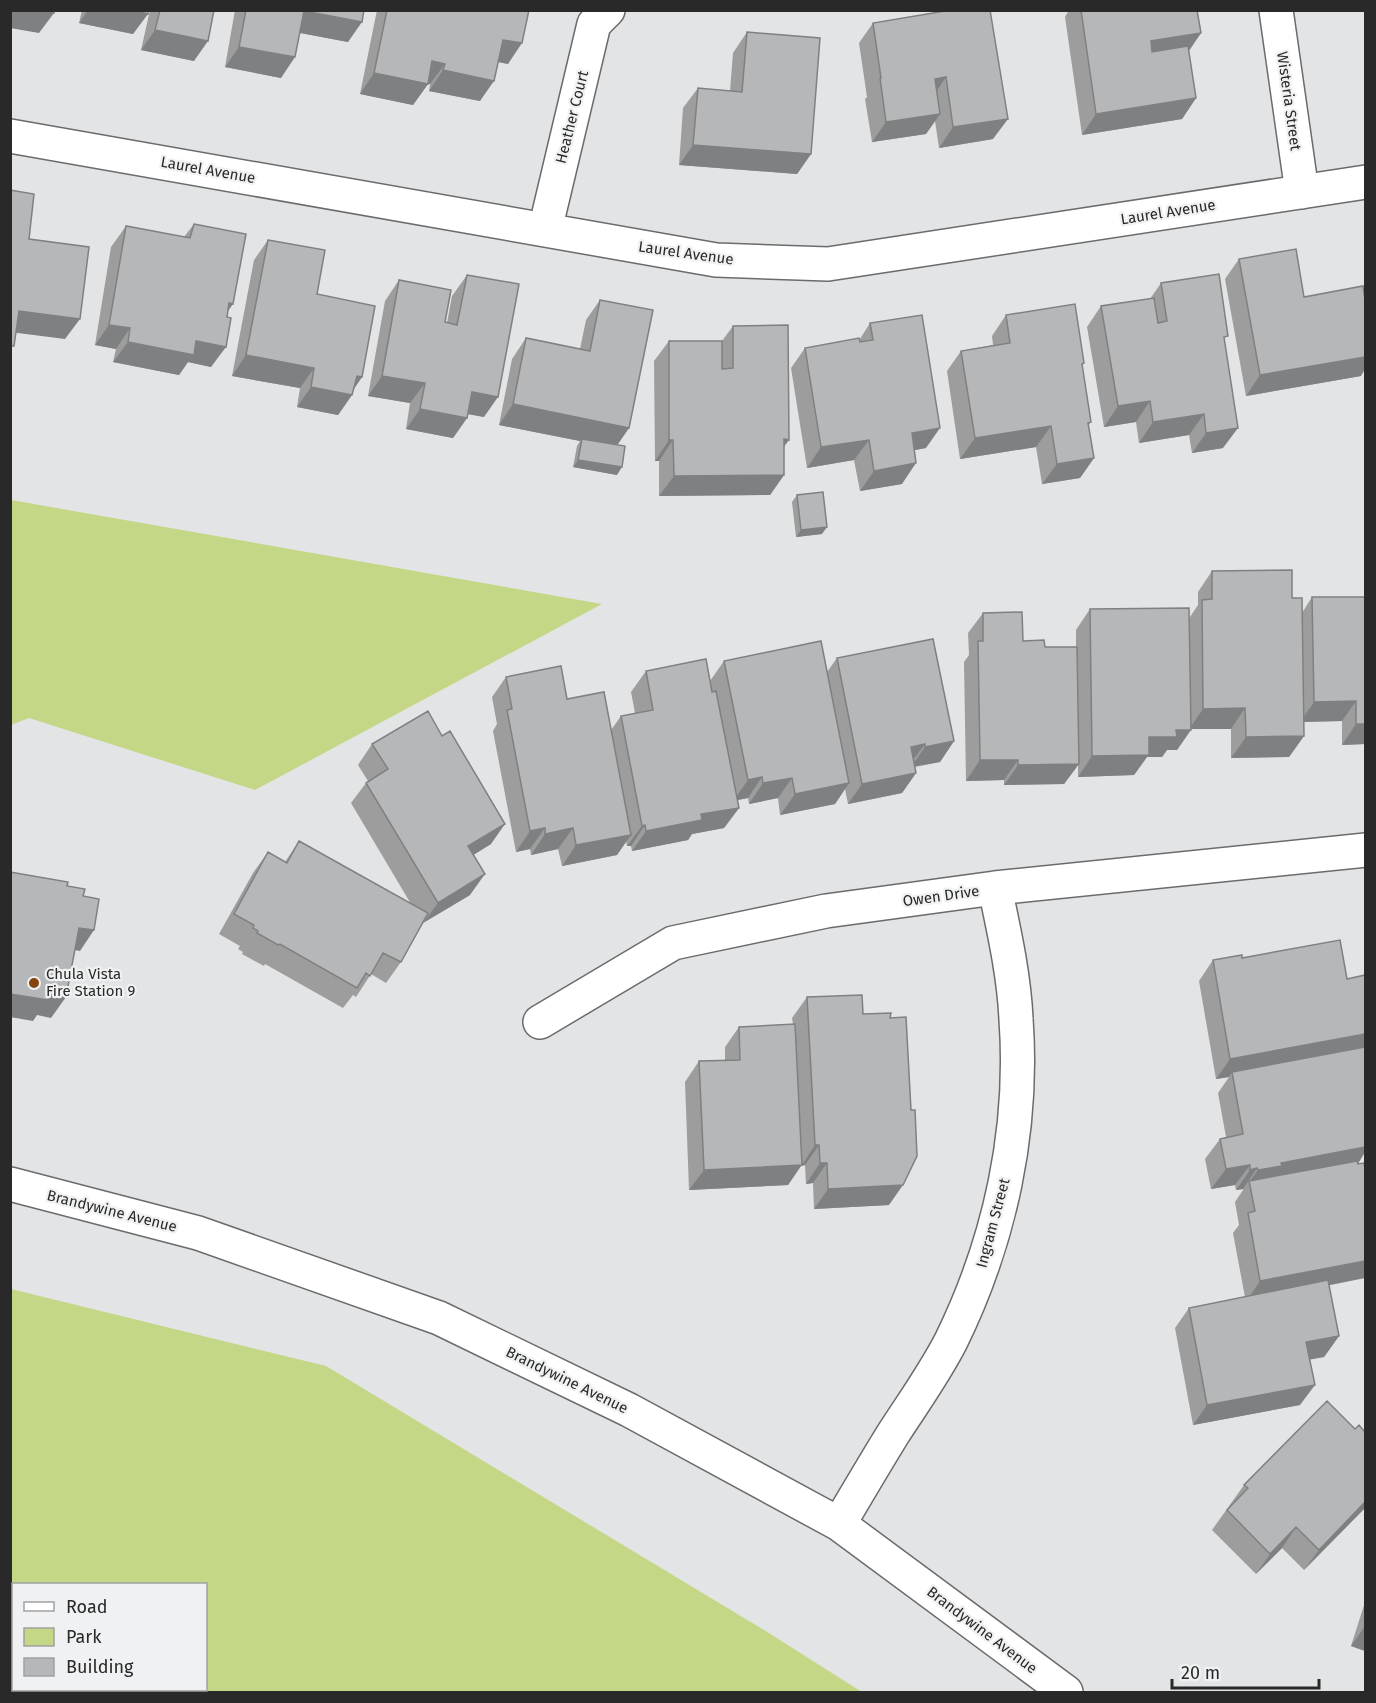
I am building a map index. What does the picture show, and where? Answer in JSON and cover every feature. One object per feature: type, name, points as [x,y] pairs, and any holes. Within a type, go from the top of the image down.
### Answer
[{"type":"street","name":"Heather Court","points":[[545,230],[594,24],[608,10]]},
{"type":"street","name":"Wisteria Street","points":[[1276,10],[1302,192]]},
{"type":"street","name":"Laurel Avenue","points":[[10,136],[716,260],[828,264],[1365,182]]},
{"type":"street","name":"Owen Drive","points":[[540,1022],[673,943],[826,911],[995,888],[1365,850]]},
{"type":"street","name":"Ingram Street","points":[[839,1524],[894,1433],[925,1388],[950,1342],[973,1293],[991,1242],[1005,1187],[1014,1131],[1017,1018],[1010,962],[995,888]]},
{"type":"street","name":"Brandywine Avenue","points":[[10,1184],[198,1233],[438,1318],[629,1410],[839,1524],[1066,1692]]},
{"type":"green space","points":[[11,500],[602,604],[255,790],[29,718],[11,725]]},
{"type":"green space","points":[[11,1289],[326,1366],[764,1630],[862,1692],[11,1692]]},
{"type":"building","points":[[131,10],[148,10],[148,14]]},
{"type":"building","points":[[160,10],[214,10],[208,41],[155,30]]},
{"type":"building","points":[[246,10],[364,10],[362,22],[304,11],[295,57],[239,47]]},
{"type":"building","points":[[387,10],[529,10],[522,43],[503,40],[494,81],[443,70],[445,64],[432,61],[428,84],[374,73]]},
{"type":"building","points":[[951,10],[990,10],[1008,119],[953,127],[946,77],[935,79],[940,114],[886,122],[873,23]]},
{"type":"building","points":[[1081,10],[1197,10],[1201,33],[1151,41],[1152,52],[1188,46],[1196,98],[1096,114]]},
{"type":"building","points":[[747,32],[820,38],[811,154],[693,145],[698,88],[742,92]]},
{"type":"building","points":[[10,190],[34,194],[29,239],[89,247],[80,319],[19,311],[14,346],[10,346]]},
{"type":"building","points":[[194,224],[246,234],[233,304],[229,303],[227,317],[231,318],[226,347],[196,341],[194,355],[128,342],[130,328],[109,325],[126,226],[190,238]]},
{"type":"building","points":[[268,240],[325,250],[317,294],[375,306],[362,377],[357,376],[352,395],[311,387],[314,368],[246,355]]},
{"type":"building","points":[[1296,249],[1304,297],[1363,286],[1365,357],[1260,375],[1239,259]]},
{"type":"building","points":[[1219,274],[1228,336],[1224,337],[1238,428],[1206,433],[1204,414],[1153,422],[1150,401],[1118,406],[1101,306],[1154,298],[1158,323],[1167,321],[1161,283]]},
{"type":"building","points":[[467,275],[519,284],[498,397],[472,392],[467,418],[420,409],[425,383],[382,376],[399,280],[451,290],[445,322],[457,325]]},
{"type":"building","points":[[600,300],[653,310],[629,428],[513,404],[526,338],[590,351]]},
{"type":"building","points":[[1075,304],[1094,458],[1057,464],[1051,426],[975,438],[961,351],[1010,343],[1006,315]]},
{"type":"building","points":[[922,315],[940,428],[912,433],[916,463],[874,471],[869,440],[821,447],[805,348],[859,338],[860,342],[873,340],[870,323]]},
{"type":"building","points":[[788,325],[789,440],[784,439],[784,475],[674,476],[673,440],[669,440],[669,341],[722,341],[722,369],[733,368],[733,326]]},
{"type":"building","points":[[582,439],[625,446],[622,467],[578,460]]},
{"type":"building","points":[[823,492],[827,527],[801,530],[797,495]]},
{"type":"building","points":[[1292,570],[1292,598],[1302,598],[1304,736],[1246,737],[1245,708],[1203,709],[1202,600],[1212,599],[1212,571]]},
{"type":"building","points":[[1312,597],[1365,597],[1365,724],[1356,724],[1356,701],[1314,702]]},
{"type":"building","points":[[1189,608],[1191,730],[1176,730],[1177,737],[1149,737],[1149,755],[1092,756],[1090,609]]},
{"type":"building","points":[[1022,612],[1023,641],[1044,640],[1045,647],[1077,647],[1079,764],[1018,765],[1018,760],[980,760],[978,641],[983,641],[983,613]]},
{"type":"building","points":[[933,639],[954,741],[925,747],[925,744],[911,747],[916,773],[862,784],[837,658]]},
{"type":"building","points":[[821,641],[849,783],[795,794],[792,778],[763,783],[762,777],[748,780],[724,661]]},
{"type":"building","points":[[706,659],[712,692],[716,691],[739,808],[701,814],[702,820],[646,831],[645,825],[642,826],[621,716],[653,710],[646,671]]},
{"type":"building","points":[[561,666],[567,699],[604,692],[631,835],[576,845],[573,828],[545,834],[545,828],[530,831],[507,710],[512,709],[506,677]]},
{"type":"building","points":[[428,711],[442,736],[450,731],[505,824],[468,846],[485,874],[438,903],[366,783],[388,769],[372,744]]},
{"type":"building","points":[[299,841],[428,913],[401,962],[383,953],[370,976],[366,973],[357,988],[257,933],[258,931],[253,928],[254,925],[234,914],[268,852],[287,863]]},
{"type":"building","name":"Chula Vista Fire Station 9","points":[[10,872],[68,882],[67,886],[85,889],[83,896],[99,899],[94,930],[79,928],[66,997],[49,994],[48,1000],[10,994]]},
{"type":"building","points":[[1340,940],[1347,979],[1365,975],[1365,1034],[1230,1059],[1213,960],[1242,955],[1242,958]]},
{"type":"building","points":[[862,995],[863,1014],[891,1013],[890,1018],[906,1017],[911,1110],[915,1110],[917,1156],[903,1185],[828,1189],[827,1163],[820,1163],[819,1145],[815,1145],[807,997]]},
{"type":"building","points":[[795,1024],[802,1165],[704,1170],[699,1061],[740,1060],[739,1027]]},
{"type":"building","points":[[1365,1047],[1365,1147],[1281,1163],[1282,1166],[1258,1170],[1257,1168],[1250,1170],[1250,1165],[1226,1169],[1220,1139],[1243,1134],[1232,1072]]},
{"type":"building","points":[[1357,1161],[1358,1164],[1364,1163],[1365,1169],[1365,1261],[1260,1281],[1248,1213],[1255,1211],[1249,1181]]},
{"type":"building","points":[[1328,1280],[1339,1336],[1306,1342],[1315,1385],[1207,1405],[1189,1308]]},
{"type":"building","points":[[1327,1401],[1355,1429],[1359,1425],[1365,1432],[1365,1502],[1319,1550],[1296,1527],[1270,1554],[1227,1510],[1248,1488],[1244,1485]]},
{"type":"place","name":"Chula Vista Fire Station 9","points":[[34,983]]}]
